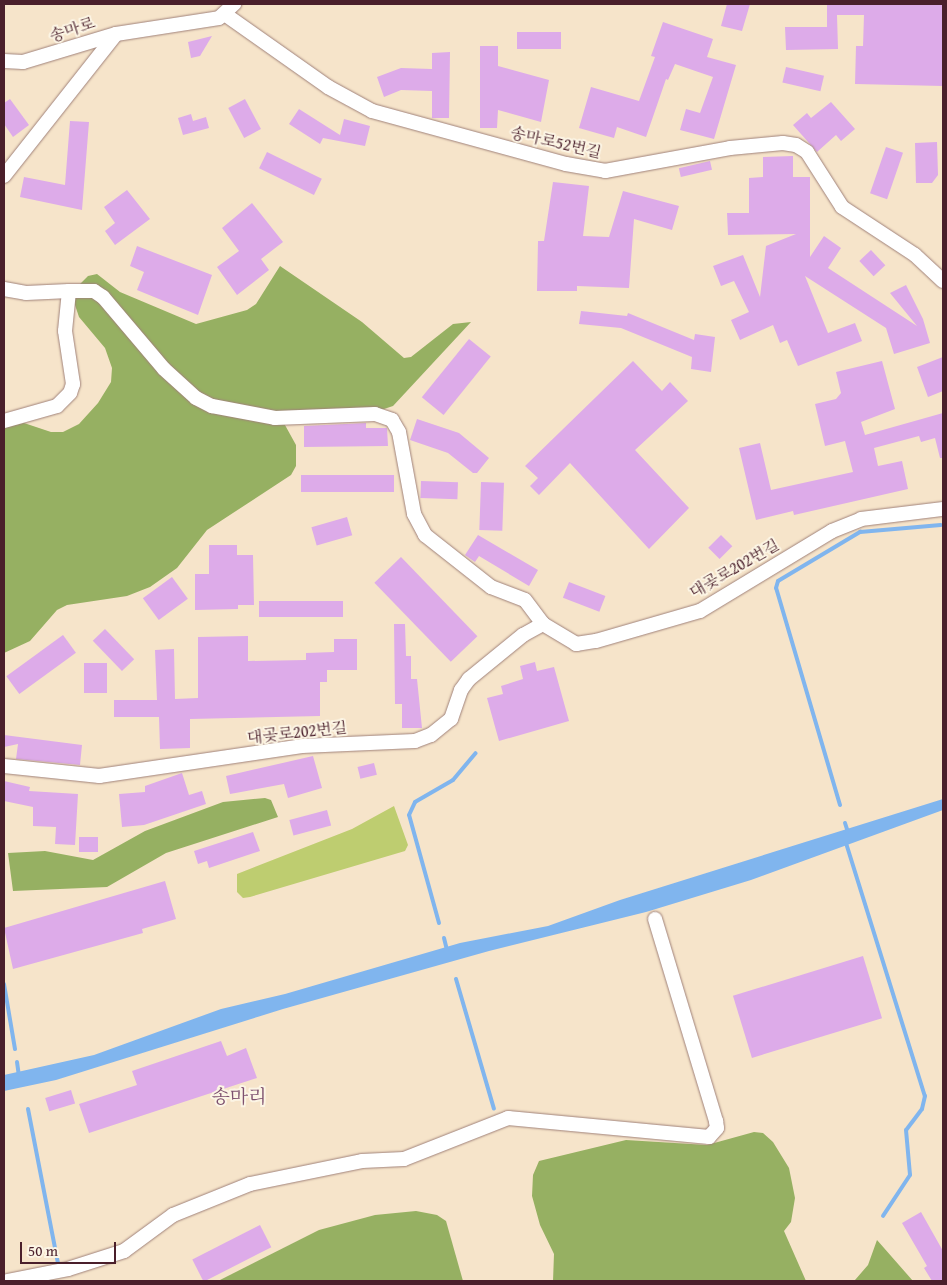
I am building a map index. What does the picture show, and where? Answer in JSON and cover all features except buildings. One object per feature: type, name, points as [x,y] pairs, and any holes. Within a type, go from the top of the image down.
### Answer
[{"type":"street","name":"송마로","points":[[4,61],[23,62],[116,34],[211,20],[230,9]]},
{"type":"street","name":"송마로52번길","points":[[230,9],[328,87],[372,111],[583,168],[622,169],[730,148],[783,143],[796,145],[807,152],[842,207],[915,255],[943,281]]},
{"type":"street","points":[[4,176],[116,34]]},
{"type":"street","name":"대곶로202번길","points":[[4,289],[26,292],[94,292],[103,297],[164,369],[196,398],[212,406],[275,418],[351,414],[385,416],[398,425],[414,514],[425,535],[491,587],[525,600],[543,624],[576,644],[596,641],[700,611],[832,531],[861,519],[943,509]]},
{"type":"street","points":[[4,421],[57,406],[70,393],[73,384],[65,331],[69,291]]},
{"type":"street","name":"대곶로202번길","points":[[4,766],[60,774],[98,776],[302,746],[415,741],[436,732],[452,719],[469,679],[523,635],[543,624]]},
{"type":"street","points":[[7,1281],[68,1269],[124,1251],[173,1216],[250,1184],[362,1161],[404,1159],[503,1119],[709,1137],[717,1128],[716,1121],[655,919]]},
{"type":"green space","points":[[280,266],[362,322],[404,358],[411,357],[453,324],[471,322],[393,406],[384,409],[286,411],[280,416],[296,445],[296,466],[291,475],[207,530],[177,568],[150,587],[127,596],[67,605],[57,610],[30,641],[4,653],[4,427],[24,423],[51,432],[63,432],[79,424],[98,403],[111,382],[112,368],[105,348],[79,317],[75,305],[75,293],[79,285],[88,276],[97,274],[120,292],[196,324],[247,310],[256,304]]},
{"type":"green space","points":[[265,798],[271,800],[278,817],[166,853],[107,887],[13,891],[8,853],[45,851],[93,860],[145,831],[223,802]]},
{"type":"green space","points":[[394,806],[408,845],[405,851],[250,897],[243,898],[237,892],[237,874],[352,829]]},
{"type":"green space","points":[[754,1132],[763,1133],[773,1142],[789,1168],[795,1198],[791,1222],[784,1231],[806,1281],[553,1281],[554,1254],[540,1225],[532,1196],[533,1175],[539,1161],[626,1140],[707,1145]]},
{"type":"green space","points":[[416,1211],[437,1215],[446,1221],[463,1281],[218,1281],[319,1230],[375,1215]]},
{"type":"green space","points":[[877,1240],[913,1281],[849,1281],[855,1280],[868,1265]]},
{"type":"water","points":[[943,799],[943,810],[751,880],[646,912],[489,951],[283,1009],[56,1080],[4,1091],[4,1075],[94,1055],[221,1009],[285,994],[460,943],[548,926],[620,900]]},
{"type":"waterway","points":[[840,805],[776,588],[778,581],[860,532],[941,525]]},
{"type":"waterway","points":[[439,923],[409,815],[415,802],[453,780],[476,753]]},
{"type":"waterway","points":[[845,823],[848,832]]},
{"type":"waterway","points":[[846,843],[925,1096],[922,1109],[906,1130],[910,1175],[883,1216]]},
{"type":"waterway","points":[[444,938],[447,950]]},
{"type":"waterway","points":[[456,979],[494,1109]]},
{"type":"waterway","points":[[4,984],[15,1049]]},
{"type":"waterway","points":[[17,1062],[19,1077]]},
{"type":"waterway","points":[[28,1109],[58,1263]]},
{"type":"district","name":"송마리","points":[[239,1097]]}]
